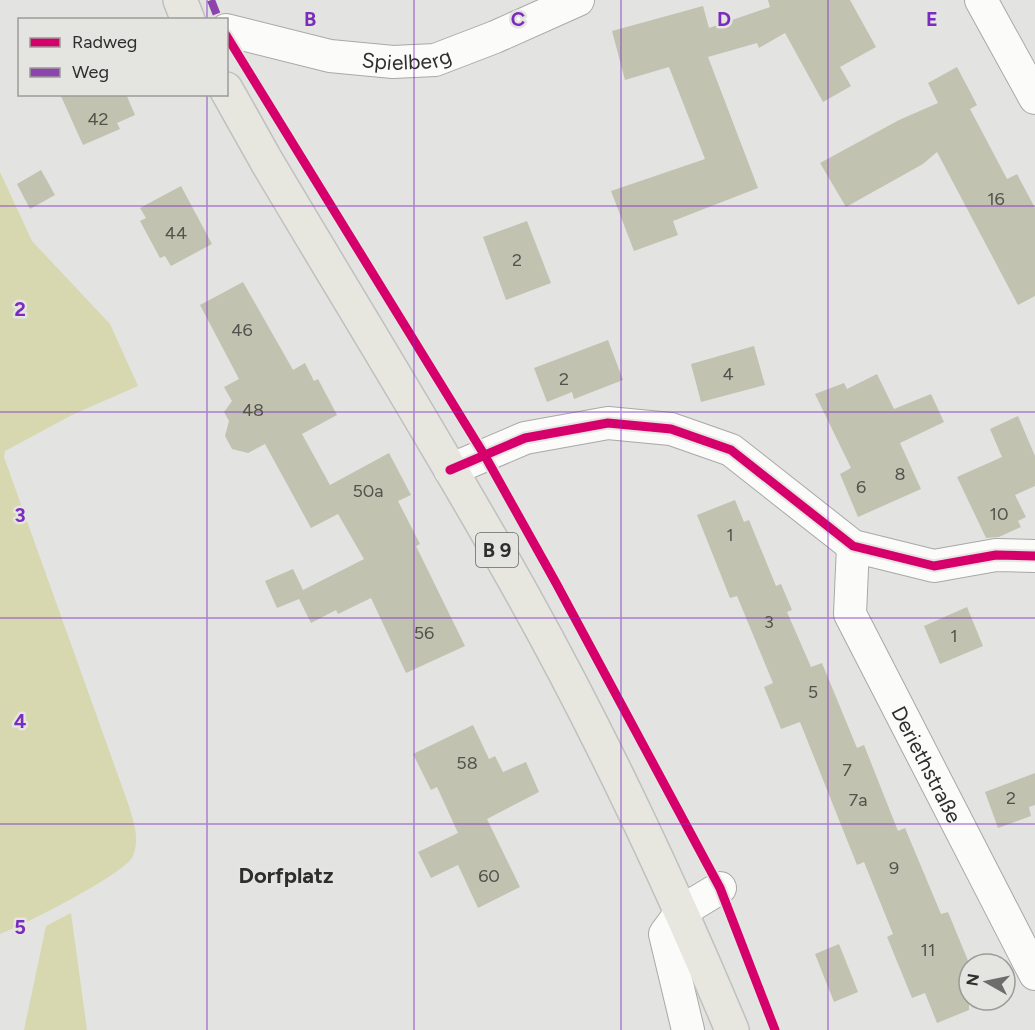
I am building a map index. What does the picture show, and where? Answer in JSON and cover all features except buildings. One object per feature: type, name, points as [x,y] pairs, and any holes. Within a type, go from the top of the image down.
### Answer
[{"type":"main road","name":"B 9","points":[[228,93],[525,597],[631,803],[682,911],[732,1030]]},
{"type":"street","name":"Spielberg","points":[[228,30],[330,56],[393,62],[435,60],[495,37],[578,0]]},
{"type":"street","points":[[981,0],[1035,99]]},
{"type":"street","points":[[450,470],[525,438],[608,423],[671,429],[731,450],[853,546],[934,566],[996,555],[1035,556]]},
{"type":"street","name":"Deriethstraße","points":[[853,546],[850,614],[1035,974]]},
{"type":"street","points":[[688,1030],[665,934],[682,911],[720,888]]},
{"type":"green space","points":[[0,172],[32,241],[110,324],[138,386],[74,414],[5,451],[4,457],[129,806],[136,837],[133,856],[112,875],[50,911],[0,934]]},
{"type":"green space","points":[[71,913],[87,1030],[24,1030],[46,926]]},
{"type":"marked path","points":[[211,0],[218,18]]},
{"type":"cycle path","points":[[228,38],[485,456],[556,583],[720,888],[775,1030]]},
{"type":"cycle path","points":[[450,470],[525,438],[608,423],[671,429],[731,450],[853,546],[934,566],[996,555],[1035,556]]},
{"type":"district","name":"Dorfplatz","points":[[286,875]]}]
